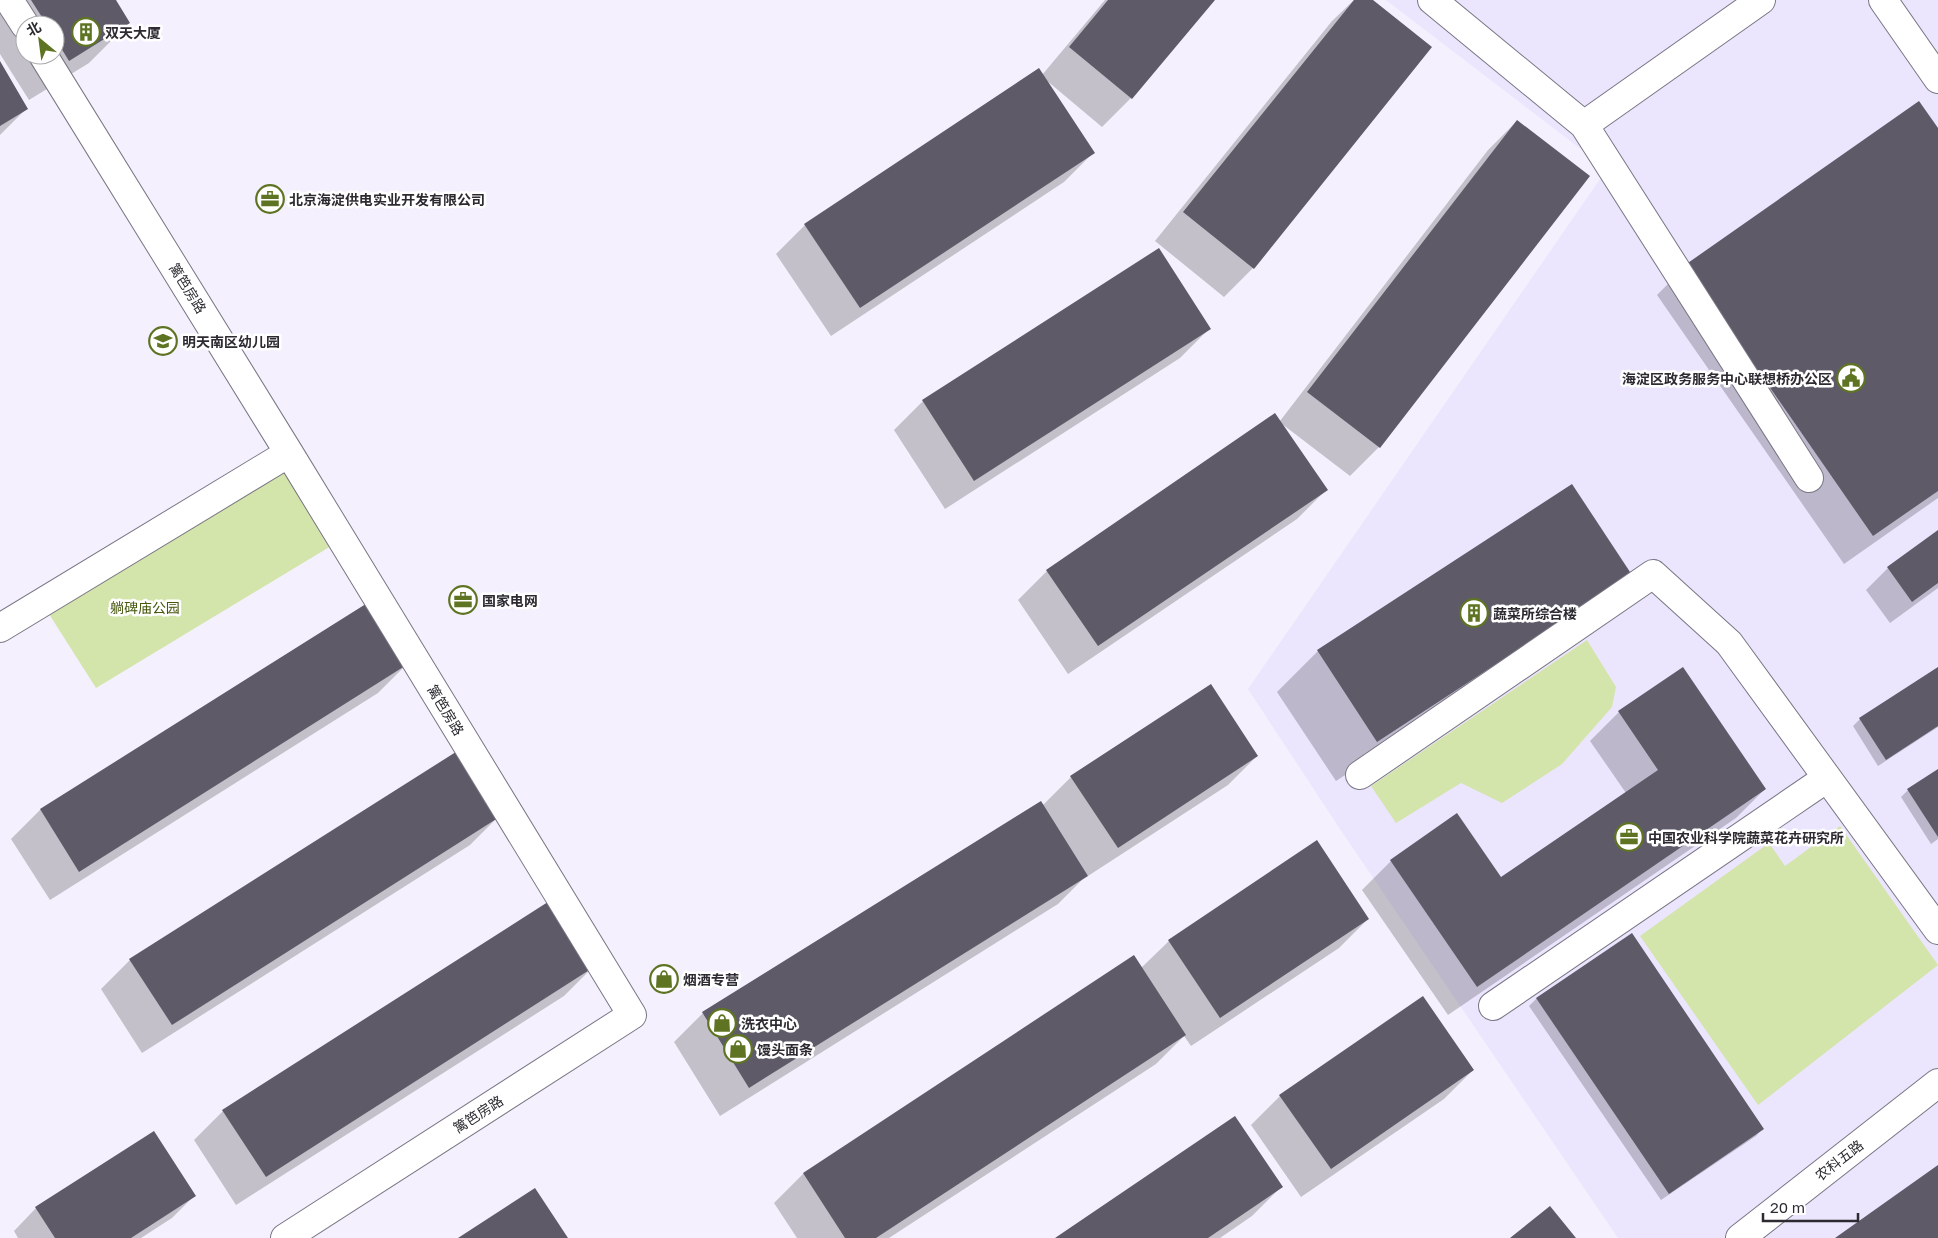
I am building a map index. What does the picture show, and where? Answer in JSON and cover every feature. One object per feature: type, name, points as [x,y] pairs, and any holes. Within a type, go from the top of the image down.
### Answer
[{"type":"street","points":[[9,0],[19,15]]},
{"type":"street","points":[[1432,0],[1584,125],[1809,478]]},
{"type":"street","points":[[1584,125],[1761,0]]},
{"type":"street","points":[[1884,0],[1938,78]]},
{"type":"street","name":"篱笆房路","points":[[49,65],[289,453],[632,1015],[285,1238]]},
{"type":"street","points":[[0,628],[289,453]]},
{"type":"street","points":[[1360,774],[1653,574],[1729,643],[1938,930]]},
{"type":"street","points":[[1493,1006],[1828,778]]},
{"type":"street","name":"农科五路","points":[[1740,1238],[1938,1083]]},
{"type":"shaded area","points":[[1386,0],[1938,0],[1938,1238],[1618,1238],[1342,832],[1248,689],[1607,169]]},
{"type":"green space","name":"躺碑庙公园","points":[[286,470],[331,546],[96,688],[49,614]]},
{"type":"green space","points":[[1587,640],[1616,687],[1612,707],[1562,764],[1502,803],[1461,783],[1396,823],[1371,786]]},
{"type":"green space","points":[[1840,826],[1938,965],[1758,1105],[1640,936],[1769,843],[1785,866]]},
{"type":"building","name":"双天大厦","points":[[31,0],[116,0],[130,23],[69,61],[65,54],[65,15],[41,15]]},
{"type":"building","points":[[1108,0],[1215,0],[1132,99],[1069,47]]},
{"type":"building","points":[[1354,0],[1373,0],[1432,47],[1254,269],[1183,212]]},
{"type":"building","points":[[0,61],[28,109],[0,126]]},
{"type":"building","points":[[1039,68],[1095,153],[860,308],[804,224]]},
{"type":"building","name":"海淀区政务服务中心联想桥办公区","points":[[1919,101],[1938,128],[1938,491],[1873,536],[1685,265]]},
{"type":"building","points":[[1517,120],[1590,176],[1380,448],[1307,392]]},
{"type":"building","points":[[1159,248],[1211,329],[974,481],[922,400]]},
{"type":"building","points":[[1275,413],[1328,490],[1098,646],[1046,570]]},
{"type":"building","name":"蔬菜所综合楼","points":[[1572,484],[1632,575],[1377,742],[1317,650]]},
{"type":"building","points":[[1938,530],[1938,583],[1912,602],[1887,567]]},
{"type":"building","points":[[369,602],[408,664],[79,872],[40,809]]},
{"type":"building","name":"中国农业科学院蔬菜花卉研究所","points":[[1683,667],[1766,789],[1477,987],[1390,860],[1457,813],[1501,877],[1658,770],[1618,711]]},
{"type":"building","points":[[1938,667],[1938,726],[1886,760],[1859,718]]},
{"type":"building","points":[[1211,684],[1258,756],[1118,848],[1070,776]]},
{"type":"building","points":[[459,750],[501,816],[172,1025],[129,959]]},
{"type":"building","points":[[1938,769],[1938,837],[1907,789]]},
{"type":"building","points":[[1041,801],[1088,876],[749,1088],[702,1012]]},
{"type":"building","points":[[1317,840],[1369,919],[1220,1018],[1168,940]]},
{"type":"building","points":[[551,900],[594,967],[266,1177],[222,1110]]},
{"type":"building","points":[[1632,933],[1764,1129],[1669,1194],[1536,998]]},
{"type":"building","points":[[1134,955],[1186,1035],[876,1238],[845,1238],[803,1173]]},
{"type":"building","points":[[1423,996],[1474,1070],[1331,1169],[1279,1095]]},
{"type":"building","points":[[1235,1116],[1283,1187],[1208,1238],[1055,1238]]},
{"type":"building","points":[[154,1131],[196,1196],[131,1238],[55,1238],[35,1207]]},
{"type":"building","points":[[1938,1165],[1938,1238],[1835,1238]]},
{"type":"building","points":[[535,1188],[568,1238],[458,1238]]},
{"type":"building","points":[[1550,1206],[1576,1238],[1510,1238]]},
{"type":"place","name":"双天大厦","points":[[86,32]]},
{"type":"place","name":"北京海淀供电实业开发有限公司","points":[[270,199]]},
{"type":"place","name":"明天南区幼儿园","points":[[163,341]]},
{"type":"place","name":"海淀区政务服务中心联想桥办公区","points":[[1851,378]]},
{"type":"place","name":"国家电网","points":[[463,600]]},
{"type":"place","name":"蔬菜所综合楼","points":[[1474,613]]},
{"type":"place","name":"中国农业科学院蔬菜花卉研究所","points":[[1629,837]]},
{"type":"place","name":"烟酒专营","points":[[664,979]]},
{"type":"place","name":"洗衣中心","points":[[722,1023]]},
{"type":"place","name":"馒头面条","points":[[738,1049]]}]
